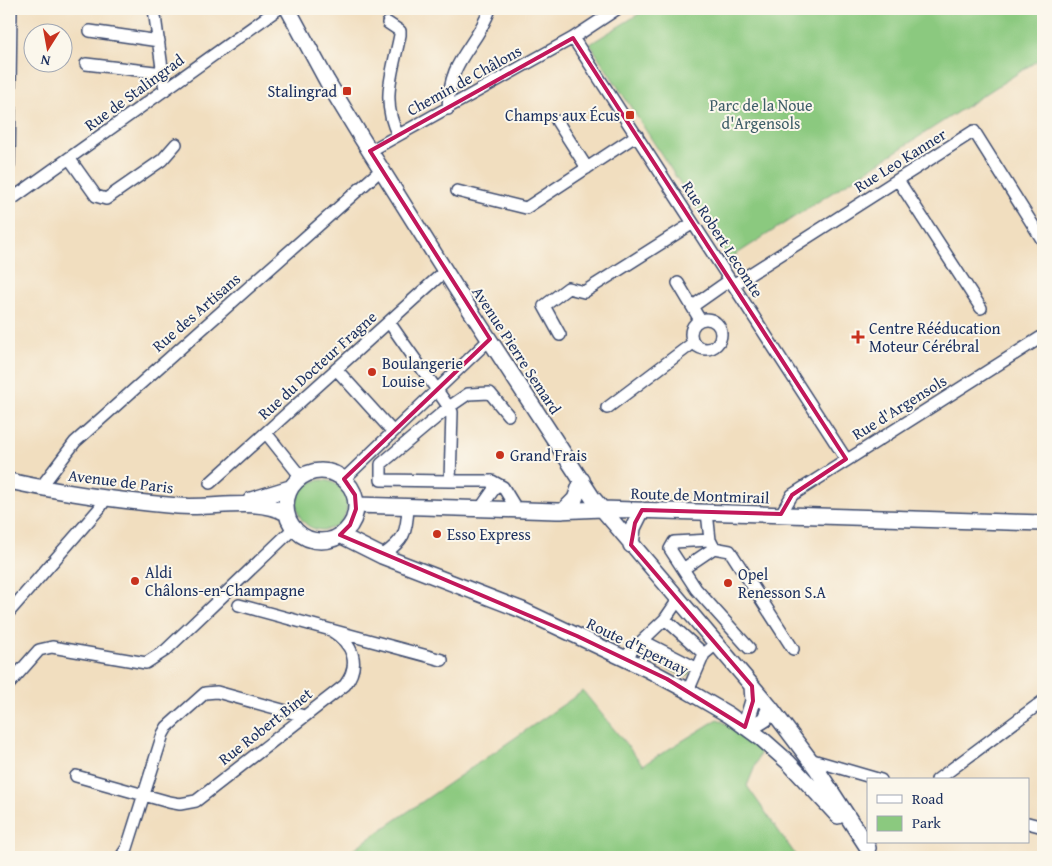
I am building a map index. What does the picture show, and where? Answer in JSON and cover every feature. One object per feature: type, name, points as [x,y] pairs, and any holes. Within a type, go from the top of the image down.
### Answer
[{"type":"main road","name":"Avenue Pierre Semard","points":[[288,9],[327,81],[370,151],[490,339],[602,509],[682,605],[710,649],[752,686],[770,707],[809,759],[871,853]]},
{"type":"main road","points":[[323,470],[334,473],[344,479],[355,495],[356,505],[350,525],[340,535],[322,541],[311,539],[294,528],[286,513],[286,504],[295,482],[311,472],[323,470]]},
{"type":"main road","name":"Avenue de Paris","points":[[9,480],[41,487],[177,506],[214,508],[264,505],[273,506],[286,513]]},
{"type":"main road","points":[[563,510],[575,499],[582,480]]},
{"type":"main road","name":"Avenue de Paris","points":[[230,506],[295,482]]},
{"type":"main road","name":"Route de Montmirail","points":[[356,505],[516,510],[642,510],[1043,523]]},
{"type":"main road","points":[[631,545],[633,528],[642,510]]},
{"type":"main road","name":"Route d'Epernay","points":[[340,535],[382,556],[487,596],[624,658],[688,691],[747,728],[788,762],[871,853]]},
{"type":"main road","points":[[747,728],[753,701],[752,686]]},
{"type":"main road","points":[[747,728],[765,718],[770,707]]},
{"type":"street","points":[[9,165],[11,9]]},
{"type":"street","points":[[154,9],[165,90]]},
{"type":"street","name":"Rue de Stalingrad","points":[[9,201],[278,9]]},
{"type":"street","points":[[448,109],[450,81],[461,56],[490,9]]},
{"type":"street","points":[[595,9],[603,14]]},
{"type":"street","name":"Chemin de Châlons","points":[[370,151],[573,38],[603,14],[617,9]]},
{"type":"street","points":[[388,23],[400,31],[388,100],[390,120],[398,135]]},
{"type":"street","points":[[90,31],[159,41]]},
{"type":"street","name":"Rue Robert Lecomte","points":[[573,38],[846,459]]},
{"type":"street","points":[[86,64],[163,73]]},
{"type":"street","points":[[557,121],[587,168]]},
{"type":"street","name":"Rue Leo Kanner","points":[[692,306],[898,180],[974,131],[1043,241]]},
{"type":"street","points":[[457,191],[526,208],[636,135]]},
{"type":"street","points":[[69,158],[96,196],[106,198],[162,160],[176,144]]},
{"type":"street","name":"Rue des Artisans","points":[[41,487],[75,442],[382,169]]},
{"type":"street","points":[[898,180],[981,308]]},
{"type":"street","points":[[560,336],[544,306],[568,288],[584,292],[693,222]]},
{"type":"street","name":"Rue du Docteur Fragne","points":[[210,483],[446,271]]},
{"type":"street","points":[[678,283],[700,320]]},
{"type":"street","points":[[710,319],[720,326],[722,338],[715,348],[702,350],[693,343],[691,331],[700,320],[710,319]]},
{"type":"street","points":[[390,322],[452,412],[450,480]]},
{"type":"street","name":"Rue d'Argensols","points":[[781,514],[792,494],[1043,336]]},
{"type":"street","points":[[344,479],[490,339]]},
{"type":"street","points":[[607,408],[693,343]]},
{"type":"street","points":[[336,369],[393,432]]},
{"type":"street","points":[[508,416],[490,393],[468,394],[449,407],[381,464],[381,480],[492,481],[503,488],[516,510]]},
{"type":"street","points":[[266,433],[295,482]]},
{"type":"street","points":[[480,509],[492,494],[494,489],[492,481]]},
{"type":"street","points":[[9,612],[99,509],[107,497]]},
{"type":"street","points":[[382,556],[400,543],[404,536],[408,506]]},
{"type":"street","points":[[707,512],[712,544]]},
{"type":"street","points":[[9,684],[39,650],[52,647],[146,663],[166,650],[294,528]]},
{"type":"street","points":[[749,648],[702,595],[683,569],[670,549],[674,542],[712,544],[730,550],[793,649]]},
{"type":"street","points":[[683,569],[712,544]]},
{"type":"street","points":[[624,658],[664,619],[682,605],[702,595]]},
{"type":"street","points":[[239,605],[442,660]]},
{"type":"street","points":[[664,619],[710,649],[696,668],[688,691]]},
{"type":"street","name":"Rue Robert Binet","points":[[76,776],[180,804],[196,800],[340,689],[352,676],[354,658],[350,648],[344,638],[332,631]]},
{"type":"street","points":[[643,641],[696,668]]},
{"type":"street","points":[[121,857],[127,848],[163,734],[205,693],[217,692],[304,716]]},
{"type":"street","points":[[940,778],[1043,701]]},
{"type":"street","points":[[809,759],[873,778]]},
{"type":"street","points":[[1030,824],[1043,827]]},
{"type":"highlighted area","points":[[573,38],[846,459],[792,495],[781,514],[642,510],[635,523],[631,545],[752,686],[753,701],[745,727],[667,679],[577,636],[340,535],[350,525],[356,509],[355,495],[344,479],[490,339],[370,151]]},
{"type":"green space","name":"Parc de la Noue d'Argensols","points":[[647,9],[1043,9],[1043,57],[729,259],[590,44]]},
{"type":"green space","points":[[317,480],[327,480],[340,487],[347,500],[347,510],[340,523],[327,530],[317,530],[308,526],[301,519],[297,510],[297,500],[301,491],[308,484]]},
{"type":"green space","points":[[651,648],[689,669],[690,673],[685,677],[648,659],[642,653]]},
{"type":"green space","points":[[583,691],[643,765],[718,719],[763,746],[747,786],[797,857],[342,857]]},
{"type":"place","name":"Stalingrad","points":[[347,91]]},
{"type":"place","name":"Champs aux Écus","points":[[630,115]]},
{"type":"place","name":"Centre Rééducation Moteur Cérébral","points":[[858,337]]},
{"type":"place","name":"Boulangerie Louise","points":[[372,372]]},
{"type":"place","name":"Grand Frais","points":[[500,455]]},
{"type":"place","name":"Esso Express","points":[[437,534]]},
{"type":"place","name":"Aldi Châlons-en-Champagne","points":[[135,581]]},
{"type":"place","name":"Opel Renesson S.A","points":[[728,583]]}]
